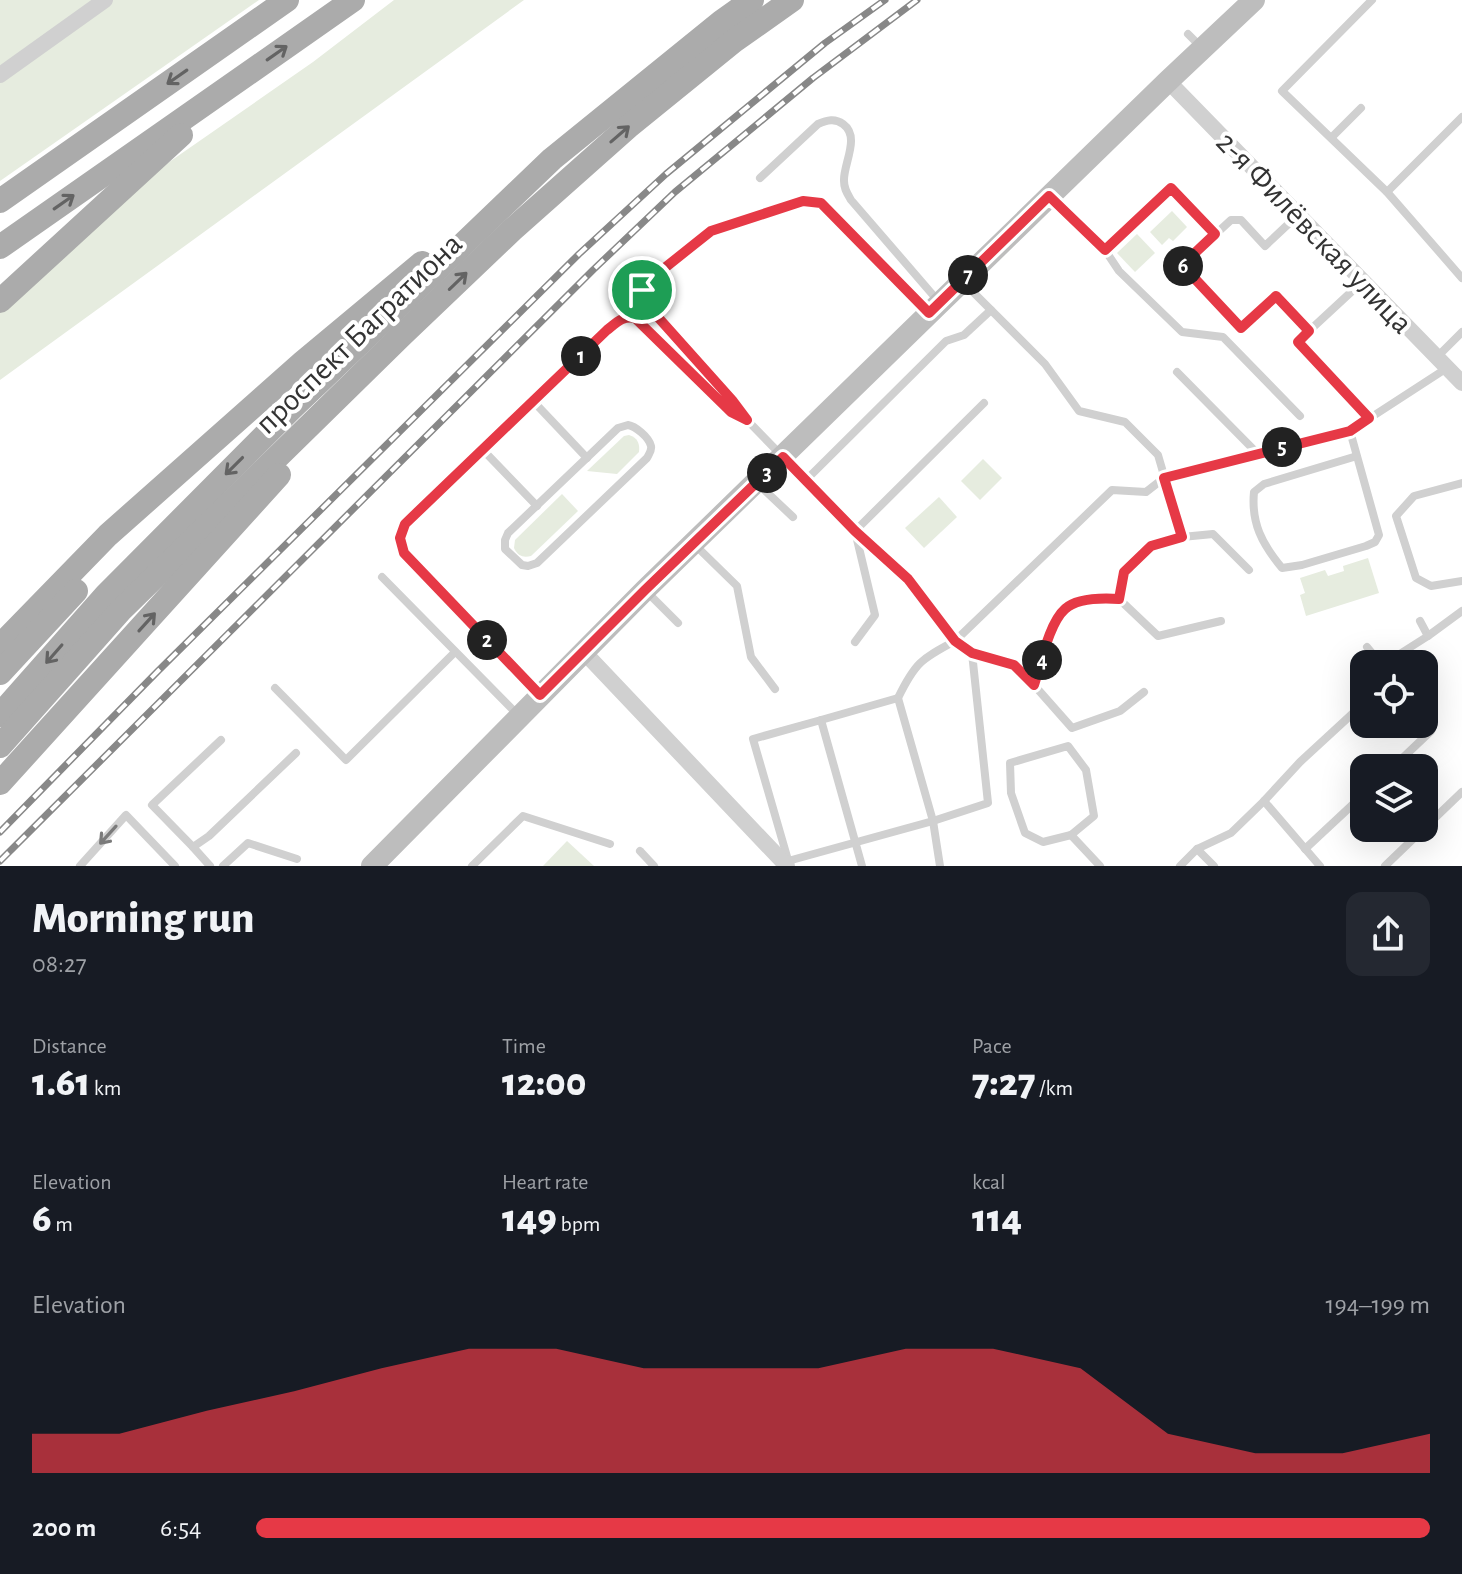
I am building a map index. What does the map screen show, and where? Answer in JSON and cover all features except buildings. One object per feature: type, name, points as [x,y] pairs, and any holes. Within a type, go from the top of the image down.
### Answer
[{"type":"main road","points":[[0,201],[287,0]]},
{"type":"main road","points":[[0,247],[353,0]]},
{"type":"main road","name":"проспект Багратиона","points":[[0,715],[117,584],[292,408],[552,159],[752,0]]},
{"type":"main road","name":"проспект Багратиона","points":[[0,746],[120,611],[512,230],[628,127],[734,41],[792,0]]},
{"type":"main road","points":[[0,301],[245,76]]},
{"type":"main road","points":[[0,646],[108,535],[302,363],[552,159]]},
{"type":"main road","points":[[0,783],[247,512],[402,335]]},
{"type":"main road","points":[[0,673],[207,448]]},
{"type":"street","points":[[1,74],[105,0]]},
{"type":"street","points":[[379,864],[583,651],[1168,81],[1195,41],[1254,0]]},
{"type":"street","name":"2-я Филёвская улица","points":[[1168,81],[1462,383]]},
{"type":"street","points":[[583,651],[785,862]]},
{"type":"lane","points":[[1365,2],[1282,91],[1387,192],[1462,278]]},
{"type":"lane","points":[[1332,137],[1361,108]]},
{"type":"lane","points":[[1387,192],[1462,117]]},
{"type":"lane","points":[[760,178],[818,124],[830,119],[843,123],[850,133],[851,143],[844,177],[845,189],[934,308]]},
{"type":"lane","points":[[1105,250],[1171,188],[1215,234]]},
{"type":"lane","points":[[1049,196],[1182,332],[1223,337],[1300,416]]},
{"type":"lane","points":[[934,308],[826,206],[816,201],[803,201],[707,233],[652,278],[639,296],[747,420],[855,531],[908,579],[955,641],[972,653],[1014,665],[1072,728],[1120,711],[1144,692]]},
{"type":"lane","points":[[1299,214],[1265,246],[1241,220],[1231,220],[1182,265],[1241,328],[1276,296],[1309,331]]},
{"type":"lane","points":[[1453,269],[1462,259]]},
{"type":"lane","points":[[962,281],[1045,364],[1079,411],[1125,422],[1158,455],[1182,537]]},
{"type":"lane","points":[[1363,281],[1298,342],[1369,418]]},
{"type":"lane","points":[[806,480],[946,341],[964,335],[991,310]]},
{"type":"lane","points":[[540,695],[407,556],[400,543],[405,524],[619,320],[629,316],[635,318],[731,412],[747,420]]},
{"type":"lane","points":[[940,866],[933,821],[898,698],[912,670],[930,654],[955,641],[1112,490],[1146,492],[1164,478],[1350,431],[1442,362],[1462,332]]},
{"type":"lane","points":[[1177,372],[1257,453]]},
{"type":"lane","points":[[533,401],[587,458]]},
{"type":"lane","points":[[855,531],[984,403]]},
{"type":"lane","points":[[625,425],[633,426],[651,446],[647,458],[537,563],[522,565],[505,549],[508,533],[587,458],[625,425]]},
{"type":"lane","points":[[1350,431],[1357,456],[1379,535],[1375,542],[1302,565],[1282,568],[1265,548],[1252,511],[1254,492],[1264,484],[1357,456]]},
{"type":"lane","points":[[483,450],[537,506]]},
{"type":"lane","points":[[756,482],[793,517]]},
{"type":"lane","points":[[1462,483],[1414,496],[1396,516],[1416,578],[1431,586],[1462,581]]},
{"type":"lane","points":[[855,531],[875,615],[855,642]]},
{"type":"lane","points":[[1119,599],[1124,572],[1151,546],[1182,537],[1213,534],[1249,570]]},
{"type":"lane","points":[[693,544],[737,586],[751,657],[775,689]]},
{"type":"lane","points":[[382,577],[519,716]]},
{"type":"lane","points":[[645,590],[678,623]]},
{"type":"lane","points":[[1034,685],[1054,624],[1066,608],[1096,598],[1119,599],[1158,636],[1221,621]]},
{"type":"lane","points":[[1405,650],[1462,611]]},
{"type":"lane","points":[[1420,621],[1428,636]]},
{"type":"lane","points":[[1367,647],[1370,650]]},
{"type":"lane","points":[[275,688],[346,760],[455,652]]},
{"type":"lane","points":[[898,698],[753,739],[785,862],[988,803],[972,653]]},
{"type":"lane","points":[[1180,866],[1197,849],[1231,833],[1350,716]]},
{"type":"lane","points":[[821,720],[862,866]]},
{"type":"lane","points":[[1407,754],[1424,738]]},
{"type":"lane","points":[[210,866],[152,805],[221,740]]},
{"type":"lane","points":[[1068,746],[1086,770],[1094,816],[1071,835],[1043,842],[1025,833],[1011,793],[1010,763],[1068,746]]},
{"type":"lane","points":[[193,847],[209,836],[296,753]]},
{"type":"lane","points":[[1385,866],[1462,792]]},
{"type":"lane","points":[[1264,801],[1320,866]]},
{"type":"lane","points":[[1305,849],[1350,807]]},
{"type":"lane","points":[[80,866],[126,815],[174,866]]},
{"type":"lane","points":[[472,866],[523,816],[610,844]]},
{"type":"lane","points":[[1071,835],[1100,866]]},
{"type":"lane","points":[[223,866],[248,843],[297,859]]},
{"type":"lane","points":[[1197,849],[1214,866]]},
{"type":"lane","points":[[640,851],[654,866]]},
{"type":"shaded area","points":[[0,0],[259,0],[0,181]]},
{"type":"shaded area","points":[[394,0],[524,0],[0,380],[0,312],[139,183],[313,62]]},
{"type":"shaded area","points":[[1172,211],[1187,227],[1173,241],[1169,238],[1162,245],[1150,232]]},
{"type":"shaded area","points":[[1137,234],[1155,253],[1135,272],[1117,253]]},
{"type":"shaded area","points":[[629,435],[638,442],[639,452],[617,474],[587,471],[624,436]]},
{"type":"shaded area","points":[[983,459],[1002,478],[980,500],[961,481]]},
{"type":"shaded area","points":[[562,494],[578,511],[531,556],[519,555],[514,548],[515,540]]},
{"type":"shaded area","points":[[939,497],[957,517],[924,548],[905,528]]},
{"type":"shaded area","points":[[1368,558],[1379,593],[1306,616],[1300,595],[1305,593],[1300,578],[1325,570],[1328,576],[1344,571],[1343,566]]},
{"type":"shaded area","points":[[567,841],[594,866],[543,866]]},
{"type":"railway","points":[[0,832],[579,254],[666,174],[825,43],[885,0]]},
{"type":"railway","points":[[0,861],[675,192],[813,78],[917,0]]},
{"type":"route","points":[[1171,188],[1215,234],[1182,265],[1241,328],[1276,296],[1309,331],[1298,342],[1369,418],[1350,431],[1164,478],[1182,537],[1151,546],[1124,572],[1119,599],[1096,598],[1066,608],[1054,624],[1034,685],[1014,665],[972,653],[955,641],[908,579],[855,531],[783,457],[540,695],[404,553],[400,543],[401,533],[405,524],[607,330],[629,316],[635,318],[731,412],[747,420],[641,299],[642,290],[652,278],[707,233],[803,201],[816,201],[826,206],[929,313],[1049,196],[1105,250],[1171,188]]}]
